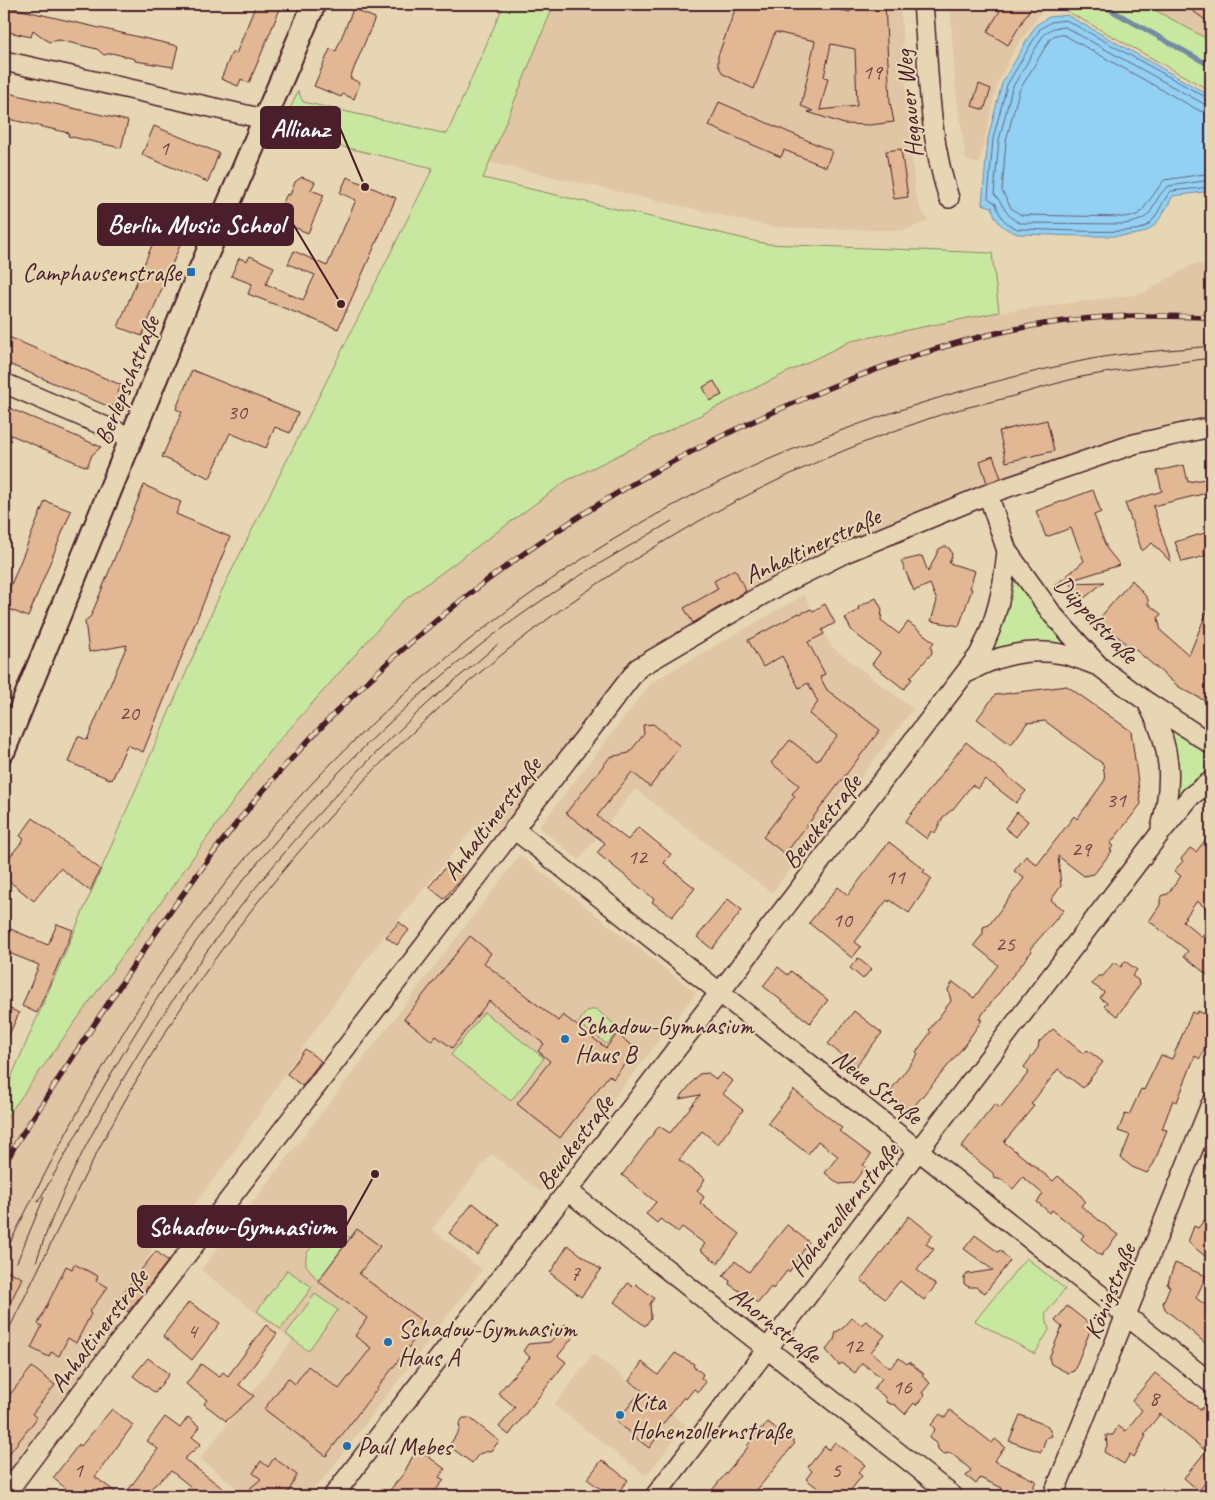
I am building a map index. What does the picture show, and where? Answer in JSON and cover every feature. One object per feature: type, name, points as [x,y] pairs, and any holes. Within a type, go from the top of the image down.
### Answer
[{"type":"street","name":"Berlepschstraße","points":[[4,750],[264,119],[314,4]]},
{"type":"street","name":"Hegauer Weg","points":[[923,4],[934,125],[942,178],[948,198]]},
{"type":"street","points":[[4,61],[264,119]]},
{"type":"street","points":[[4,383],[132,438]]},
{"type":"street","name":"Anhaltinerstraße","points":[[4,1496],[123,1337],[631,674],[646,661],[794,578],[847,552],[988,494],[1134,444],[1211,427]]},
{"type":"street","name":"Düppelstraße","points":[[988,494],[1007,551],[1053,615],[1100,667],[1147,702],[1211,744]]},
{"type":"street","name":"Beuckestraße","points":[[333,1496],[979,655],[993,626],[1003,592],[1007,551]]},
{"type":"street","name":"Beuckestraße","points":[[964,675],[986,662],[1010,654],[1062,654],[1100,667]]},
{"type":"street","name":"Hohenzollernstraße","points":[[1147,702],[1161,727],[1168,755],[1166,808],[1160,832]]},
{"type":"street","name":"Hohenzollernstraße","points":[[655,1496],[1160,832],[1191,796],[1211,781]]},
{"type":"street","name":"Neue Straße","points":[[514,829],[1211,1383]]},
{"type":"street","name":"Königstraße","points":[[1053,1496],[1211,1104]]},
{"type":"street","name":"Ahornstraße","points":[[568,1190],[953,1496]]},
{"type":"shaded area","points":[[554,4],[900,4],[915,194],[921,210],[929,221],[902,231],[772,227],[489,162]]},
{"type":"shaded area","points":[[950,4],[1050,4],[1039,15],[1015,49],[998,82],[979,164],[966,160],[955,84]]},
{"type":"shaded area","points":[[1144,4],[1211,4],[1211,41]]},
{"type":"shaded area","points":[[1194,264],[1211,265],[1211,415],[1152,428],[987,485],[790,571],[665,641],[632,663],[502,831],[475,826],[367,958],[310,1037],[231,1156],[164,1245],[156,1241],[143,1267],[104,1318],[120,1330],[4,1481],[4,1121],[268,753],[402,602],[566,481],[851,341],[999,312],[1141,294]]},
{"type":"shaded area","points":[[804,595],[831,646],[913,709],[772,893],[635,789],[579,860],[539,827],[652,682]]},
{"type":"shaded area","points":[[520,855],[696,993],[541,1192],[491,1154],[432,1229],[482,1270],[322,1481],[304,1496],[247,1496],[200,1459],[292,1341],[201,1270]]},
{"type":"shaded area","name":"Kita Hohenzollernstraße","points":[[593,1354],[686,1425],[646,1476],[554,1405]]},
{"type":"green space","points":[[504,4],[554,4],[483,178],[767,244],[992,253],[999,312],[851,341],[566,481],[402,602],[268,753],[4,1121],[4,1094],[221,592],[433,168],[280,132],[298,91],[303,102],[447,134]]},
{"type":"green space","points":[[1054,4],[1144,4],[1211,41],[1211,91]]},
{"type":"green space","points":[[1014,580],[1064,644],[1062,647],[992,652],[991,648],[1005,617]]},
{"type":"green space","points":[[1167,726],[1211,754],[1211,772],[1195,781],[1178,795],[1176,794]]},
{"type":"green space","points":[[596,1009],[620,1029],[607,1044],[578,1023],[587,1011]]},
{"type":"green space","points":[[484,1012],[544,1058],[511,1101],[451,1055]]},
{"type":"green space","points":[[338,1231],[350,1238],[318,1281],[306,1265],[308,1252],[311,1247]]},
{"type":"green space","points":[[1026,1258],[1065,1289],[1045,1314],[1049,1330],[1035,1354],[975,1321]]},
{"type":"green space","points":[[287,1270],[312,1287],[281,1329],[257,1311]]},
{"type":"green space","points":[[315,1294],[338,1310],[308,1351],[286,1334]]},
{"type":"water","points":[[1067,15],[1211,96],[1211,191],[1173,196],[1158,221],[1145,232],[1122,236],[1018,234],[1008,230],[998,221],[992,207],[982,204],[988,138],[1002,83],[1036,25],[1049,17]]},
{"type":"building","points":[[256,4],[282,4],[249,83],[241,79],[238,86],[221,79],[232,52],[236,54]]},
{"type":"building","points":[[737,4],[810,4],[850,12],[852,4],[885,4],[890,102],[894,122],[870,125],[844,124],[808,112],[813,111],[801,106],[815,41],[775,32],[754,89],[723,74],[718,65],[718,56]],"holes":[[[831,44],[855,49],[857,106],[820,110],[828,78],[824,77]]]},
{"type":"building","points":[[1004,4],[1033,4],[1008,45],[987,32]]},
{"type":"building","points":[[1183,4],[1211,4],[1211,24]]},
{"type":"building","points":[[4,6],[178,46],[173,67],[135,61],[135,59],[112,53],[104,55],[97,49],[59,40],[49,42],[33,30],[31,37],[4,31]]},
{"type":"building","points":[[353,9],[375,18],[350,78],[360,83],[354,99],[343,94],[341,97],[314,86],[330,49],[336,51]]},
{"type":"building","points":[[979,84],[991,89],[984,110],[972,106]]},
{"type":"building","points":[[4,92],[128,121],[121,148],[68,136],[69,133],[4,118]]},
{"type":"building","points":[[719,102],[832,151],[826,167],[784,150],[781,157],[709,126]]},
{"type":"building","points":[[154,126],[219,153],[208,182],[142,155]]},
{"type":"building","points":[[901,149],[908,197],[894,199],[886,151]]},
{"type":"building","points":[[302,177],[315,182],[311,190],[324,195],[308,233],[279,221],[284,209],[281,207],[287,194],[290,195],[295,182]]},
{"type":"building","points":[[347,177],[396,198],[338,329],[248,294],[252,284],[231,276],[239,258],[247,261],[250,256],[274,267],[266,284],[303,300],[315,275],[288,264],[294,251],[327,266],[356,200],[340,193]]},
{"type":"building","points":[[162,221],[186,231],[142,336],[118,327]]},
{"type":"building","points":[[4,335],[121,385],[112,408],[4,362]]},
{"type":"building","points":[[192,370],[298,413],[290,433],[275,427],[266,448],[230,433],[210,478],[162,457],[182,412],[176,409]]},
{"type":"building","points":[[714,381],[722,395],[710,401],[703,387]]},
{"type":"building","points":[[4,406],[101,447],[92,455],[87,467],[4,432]]},
{"type":"building","points":[[1047,420],[1054,451],[1006,462],[999,431]]},
{"type":"building","points":[[993,456],[1001,478],[987,483],[980,461]]},
{"type":"building","points":[[1184,465],[1188,482],[1211,478],[1211,492],[1153,506],[1171,562],[1152,543],[1142,551],[1125,503],[1162,491],[1157,471]]},
{"type":"building","points":[[144,485],[181,502],[176,514],[230,537],[143,752],[127,745],[112,780],[68,762],[78,736],[87,740],[127,645],[89,652],[85,621],[91,616]]},
{"type":"building","points":[[1093,490],[1101,512],[1094,515],[1107,549],[1120,565],[1056,585],[1084,561],[1071,528],[1046,537],[1036,511]]},
{"type":"building","points":[[45,501],[71,511],[28,617],[4,607],[4,602]]},
{"type":"building","points":[[1211,531],[1211,548],[1203,549],[1205,556],[1182,562],[1175,542]]},
{"type":"building","points":[[945,546],[950,549],[952,555],[949,563],[975,571],[970,588],[972,589],[959,626],[931,621],[937,601],[930,584],[914,591],[901,561],[922,556],[928,572],[939,549]]},
{"type":"building","points":[[735,569],[746,591],[693,623],[684,608],[718,589],[714,581]]},
{"type":"building","points":[[1132,580],[1148,599],[1148,604],[1161,614],[1158,618],[1161,631],[1189,655],[1211,602],[1211,704],[1179,687],[1130,645],[1127,645],[1099,619]]},
{"type":"building","points":[[1104,582],[1083,599],[1070,583]]},
{"type":"building","points":[[876,598],[882,609],[881,620],[899,634],[908,622],[934,642],[931,646],[932,653],[910,678],[912,679],[904,689],[872,664],[880,653],[852,631],[845,618],[859,610],[858,607]]},
{"type":"building","points":[[825,604],[835,623],[822,630],[824,634],[808,642],[825,674],[820,677],[827,690],[880,730],[785,854],[763,837],[795,796],[792,794],[799,785],[771,763],[790,740],[817,761],[837,736],[809,714],[818,702],[808,683],[799,688],[782,656],[763,667],[748,640],[799,613],[811,609],[813,611]]},
{"type":"building","points":[[1067,686],[1131,731],[1141,804],[1110,844],[1113,846],[1110,850],[1112,851],[1094,874],[1084,876],[1058,856],[1061,886],[1051,900],[1064,910],[1030,949],[1032,951],[979,1019],[982,1020],[961,1050],[910,1111],[890,1095],[891,1090],[918,1054],[916,1052],[931,1032],[929,1030],[951,1001],[948,989],[953,982],[974,998],[998,965],[974,945],[983,934],[983,927],[989,925],[1024,878],[1014,871],[1026,856],[1037,865],[1074,816],[1077,819],[1105,780],[1103,764],[1045,721],[1027,723],[1011,745],[977,719],[995,695]]},
{"type":"building","points":[[653,724],[680,746],[650,787],[632,772],[597,816],[628,840],[638,827],[671,854],[664,863],[695,888],[672,917],[652,902],[654,899],[597,853],[605,843],[566,813],[610,757],[629,753],[644,734],[643,725]]},
{"type":"building","points":[[966,742],[1026,791],[1016,803],[985,779],[978,789],[972,785],[953,809],[943,817],[935,833],[931,831],[927,839],[905,822]]},
{"type":"building","points":[[1017,812],[1028,821],[1016,837],[1005,828]]},
{"type":"building","points":[[33,818],[100,869],[90,891],[60,868],[34,901],[4,877],[4,864],[24,839],[20,836]]},
{"type":"building","points":[[1211,833],[1211,912],[1197,901],[1183,921],[1202,937],[1211,926],[1211,978],[1184,956],[1188,951],[1149,921],[1160,905],[1163,895],[1168,894],[1181,876],[1174,871],[1183,861],[1181,859],[1190,848],[1196,852]]},
{"type":"building","points":[[889,842],[925,870],[923,872],[932,879],[909,913],[890,900],[889,902],[887,900],[855,942],[861,947],[852,958],[809,923],[838,887],[848,895]]},
{"type":"building","points":[[448,864],[463,876],[444,899],[429,887]]},
{"type":"building","points":[[728,899],[742,910],[712,949],[697,937]]},
{"type":"building","points":[[399,922],[409,930],[397,945],[386,937]]},
{"type":"building","points":[[57,924],[73,930],[37,1013],[22,1006],[39,965],[4,951],[4,938],[8,928],[48,945]]},
{"type":"building","name":"Schadow-Gymnasium Haus B","points":[[470,936],[491,953],[484,963],[558,1021],[563,1015],[606,1048],[617,1034],[636,1049],[613,1079],[609,1075],[560,1138],[517,1104],[550,1061],[538,1051],[544,1044],[489,1001],[452,1048],[436,1036],[432,1041],[404,1019]]},
{"type":"building","points":[[858,958],[871,969],[863,979],[850,968]]},
{"type":"building","points":[[1125,961],[1137,970],[1132,976],[1138,980],[1139,986],[1117,1016],[1104,1006],[1107,1003],[1100,998],[1104,992],[1092,984],[1098,976],[1103,976],[1114,962],[1121,967]]},
{"type":"building","points":[[778,967],[788,975],[791,971],[828,1000],[810,1023],[763,986]]},
{"type":"building","points":[[4,1006],[19,1013],[4,1046]]},
{"type":"building","points":[[854,1011],[882,1033],[856,1066],[828,1044]]},
{"type":"building","points":[[1198,1011],[1211,1017],[1211,1032],[1200,1059],[1195,1056],[1177,1102],[1173,1100],[1162,1129],[1167,1130],[1154,1163],[1147,1173],[1132,1167],[1121,1158],[1130,1135],[1118,1131],[1125,1114],[1129,1115],[1141,1089],[1144,1090],[1161,1055],[1172,1059],[1192,1012],[1196,1014]]},
{"type":"building","points":[[1053,1029],[1084,1054],[1087,1050],[1103,1062],[1083,1088],[1058,1069],[1031,1104],[1034,1106],[1004,1142],[1053,1181],[1058,1176],[1078,1192],[1085,1201],[1081,1206],[1118,1235],[1101,1256],[1081,1239],[1084,1235],[1052,1210],[1050,1213],[1037,1202],[1043,1194],[1023,1177],[1013,1189],[1002,1180],[994,1178],[993,1173],[961,1147],[995,1104],[1000,1108],[1029,1072],[1024,1067],[1038,1048],[1039,1042]]},
{"type":"building","points":[[305,1049],[321,1061],[302,1086],[287,1074]]},
{"type":"building","points":[[708,1073],[716,1079],[722,1073],[733,1081],[723,1094],[743,1110],[718,1144],[702,1131],[679,1160],[705,1179],[697,1191],[704,1197],[700,1203],[740,1234],[718,1263],[700,1250],[705,1244],[682,1227],[678,1232],[660,1219],[657,1223],[646,1214],[656,1202],[622,1175],[659,1126],[670,1133],[700,1095],[679,1099],[699,1074]]},
{"type":"building","points":[[794,1090],[842,1128],[839,1131],[871,1155],[863,1165],[866,1167],[853,1183],[839,1184],[825,1173],[838,1156],[818,1141],[808,1154],[768,1123]]},
{"type":"building","points":[[473,1203],[500,1225],[477,1255],[449,1233]]},
{"type":"building","points":[[1211,1212],[1211,1261],[1188,1242],[1194,1226],[1198,1228]]},
{"type":"building","points":[[909,1216],[933,1235],[926,1244],[934,1249],[917,1270],[936,1285],[924,1300],[900,1281],[885,1299],[861,1280]]},
{"type":"building","points":[[787,1225],[809,1242],[789,1272],[787,1271],[773,1289],[771,1287],[758,1303],[729,1284],[730,1281],[723,1276],[735,1261],[749,1272]]},
{"type":"building","name":"Schadow-Gymnasium Haus A","points":[[357,1229],[380,1246],[359,1274],[426,1324],[326,1456],[264,1409],[288,1378],[295,1384],[308,1366],[339,1389],[371,1348],[355,1336],[367,1318],[318,1281]]},
{"type":"building","points":[[975,1235],[998,1252],[1000,1250],[1010,1261],[985,1293],[976,1287],[969,1287],[964,1284],[964,1278],[967,1274],[993,1270],[964,1249]]},
{"type":"building","points":[[568,1245],[601,1270],[581,1297],[550,1273]]},
{"type":"building","points":[[156,1251],[168,1261],[128,1312],[116,1302]]},
{"type":"building","points":[[1175,1263],[1206,1276],[1196,1298],[1211,1309],[1211,1348],[1165,1309],[1163,1303],[1170,1286],[1167,1285]]},
{"type":"building","points":[[74,1264],[98,1276],[96,1281],[108,1287],[89,1312],[91,1314],[76,1343],[68,1338],[59,1356],[51,1352],[49,1357],[31,1348],[42,1326],[38,1324],[66,1266],[72,1269]]},
{"type":"building","points":[[8,1271],[22,1278],[4,1316],[4,1281]]},
{"type":"building","points":[[628,1283],[633,1287],[636,1284],[654,1298],[650,1304],[651,1318],[645,1326],[614,1302]]},
{"type":"building","points":[[189,1302],[220,1323],[192,1360],[163,1336]]},
{"type":"building","points":[[1067,1306],[1092,1326],[1074,1371],[1068,1373],[1051,1364],[1049,1358],[1062,1327],[1055,1321]]},
{"type":"building","points":[[852,1318],[861,1325],[866,1321],[885,1335],[871,1352],[890,1368],[899,1358],[907,1364],[909,1362],[924,1374],[922,1376],[930,1383],[922,1393],[925,1395],[916,1405],[914,1403],[905,1414],[895,1405],[887,1403],[884,1396],[874,1389],[882,1378],[862,1363],[855,1373],[842,1363],[839,1365],[826,1350],[834,1340],[836,1332],[843,1328]]},
{"type":"building","points":[[565,1324],[576,1333],[558,1356],[566,1362],[509,1435],[499,1427],[515,1407],[498,1393],[530,1357],[523,1351],[528,1344],[550,1342]]},
{"type":"building","points":[[266,1325],[277,1334],[239,1385],[254,1396],[226,1421],[204,1404],[207,1400],[186,1384],[201,1364],[219,1377],[223,1372],[228,1376]]},
{"type":"building","points":[[675,1353],[694,1364],[693,1366],[703,1374],[701,1378],[706,1382],[698,1392],[694,1389],[686,1399],[684,1397],[655,1434],[658,1436],[649,1448],[616,1422],[642,1390],[629,1381],[642,1362],[658,1375]]},
{"type":"building","points":[[148,1358],[169,1374],[155,1393],[133,1376]]},
{"type":"building","points":[[32,1367],[55,1385],[32,1414],[37,1418],[4,1460],[4,1402]]},
{"type":"building","points":[[1155,1373],[1201,1410],[1203,1407],[1211,1414],[1211,1475],[1199,1491],[1184,1478],[1206,1451],[1160,1414],[1144,1434],[1146,1436],[1134,1457],[1130,1454],[1124,1464],[1104,1452],[1107,1446],[1106,1435],[1113,1435],[1118,1426],[1126,1431],[1142,1410],[1132,1401]]},
{"type":"building","points":[[112,1409],[133,1425],[95,1477],[121,1496],[75,1496],[53,1478],[79,1444],[81,1446]]},
{"type":"building","points":[[950,1410],[992,1443],[995,1439],[1005,1447],[994,1461],[1036,1481],[1029,1496],[1007,1496],[1000,1493],[1002,1488],[980,1478],[976,1484],[966,1476],[971,1470],[951,1453],[943,1454],[938,1449],[937,1444],[929,1438],[935,1429],[931,1425],[940,1414],[945,1418]]},
{"type":"building","points":[[1020,1415],[1048,1426],[1052,1436],[1046,1438],[1041,1452],[1009,1441]]},
{"type":"building","points":[[165,1417],[180,1428],[188,1417],[200,1427],[192,1437],[201,1444],[184,1459],[233,1496],[181,1496],[190,1486],[171,1471],[142,1496],[124,1496],[158,1449],[147,1441]]},
{"type":"building","points":[[463,1418],[470,1418],[499,1441],[492,1450],[479,1454],[472,1463],[449,1446],[460,1429],[459,1424]]},
{"type":"building","points":[[768,1422],[795,1443],[752,1496],[707,1496],[748,1447],[762,1427]]},
{"type":"building","points":[[835,1442],[865,1465],[858,1473],[862,1476],[846,1496],[828,1496],[806,1479],[812,1471],[808,1467],[825,1446],[829,1450]]},
{"type":"building","points":[[417,1448],[445,1469],[439,1477],[444,1480],[431,1496],[385,1496],[404,1473]]},
{"type":"building","points":[[274,1458],[297,1475],[289,1491],[282,1496],[241,1496],[261,1479],[253,1473],[261,1461],[268,1467]]},
{"type":"building","points":[[602,1460],[628,1480],[615,1496],[610,1496],[587,1479]]},
{"type":"waterway","points":[[1100,4],[1211,66]]},
{"type":"tram line","points":[[4,1255],[61,1143],[123,1033],[168,962],[225,884],[288,809],[358,737],[432,670],[511,608],[593,552],[678,503],[803,445],[919,404],[1037,371],[1127,354],[1211,346]]},
{"type":"tram line","points":[[4,1339],[68,1209],[136,1081],[187,999],[258,902],[336,810],[421,725],[511,647],[608,577],[711,515],[818,462],[940,415],[1072,379],[1211,358]]},
{"type":"tram line","points":[[38,1202],[111,1074],[169,980],[227,901],[307,806],[349,761],[394,718],[440,677],[488,639],[571,581],[672,521]]},
{"type":"tram line","points":[[36,1262],[64,1191],[110,1101],[154,1029],[220,933],[293,843],[372,757],[424,707],[497,645]]},
{"type":"tram line","points":[[17,1262],[44,1197]]},
{"type":"railway","points":[[4,1166],[17,1142],[176,903],[210,857],[283,768],[340,708],[399,652],[461,600],[526,552],[593,508],[663,467],[735,430],[810,396],[906,359],[939,348],[1006,331],[1074,320],[1142,316],[1211,317]]},
{"type":"place","name":"Allianz","points":[[365,187]]},
{"type":"place","name":"Camphausenstraße","points":[[191,272]]},
{"type":"place","name":"Berlin Music School","points":[[341,304]]},
{"type":"place","name":"Schadow-Gymnasium Haus B","points":[[565,1039]]},
{"type":"place","name":"Schadow-Gymnasium","points":[[375,1174]]},
{"type":"place","name":"Schadow-Gymnasium Haus A","points":[[388,1342]]},
{"type":"place","name":"Kita Hohenzollernstraße","points":[[620,1415]]},
{"type":"place","name":"Paul Mebes","points":[[347,1446]]}]
